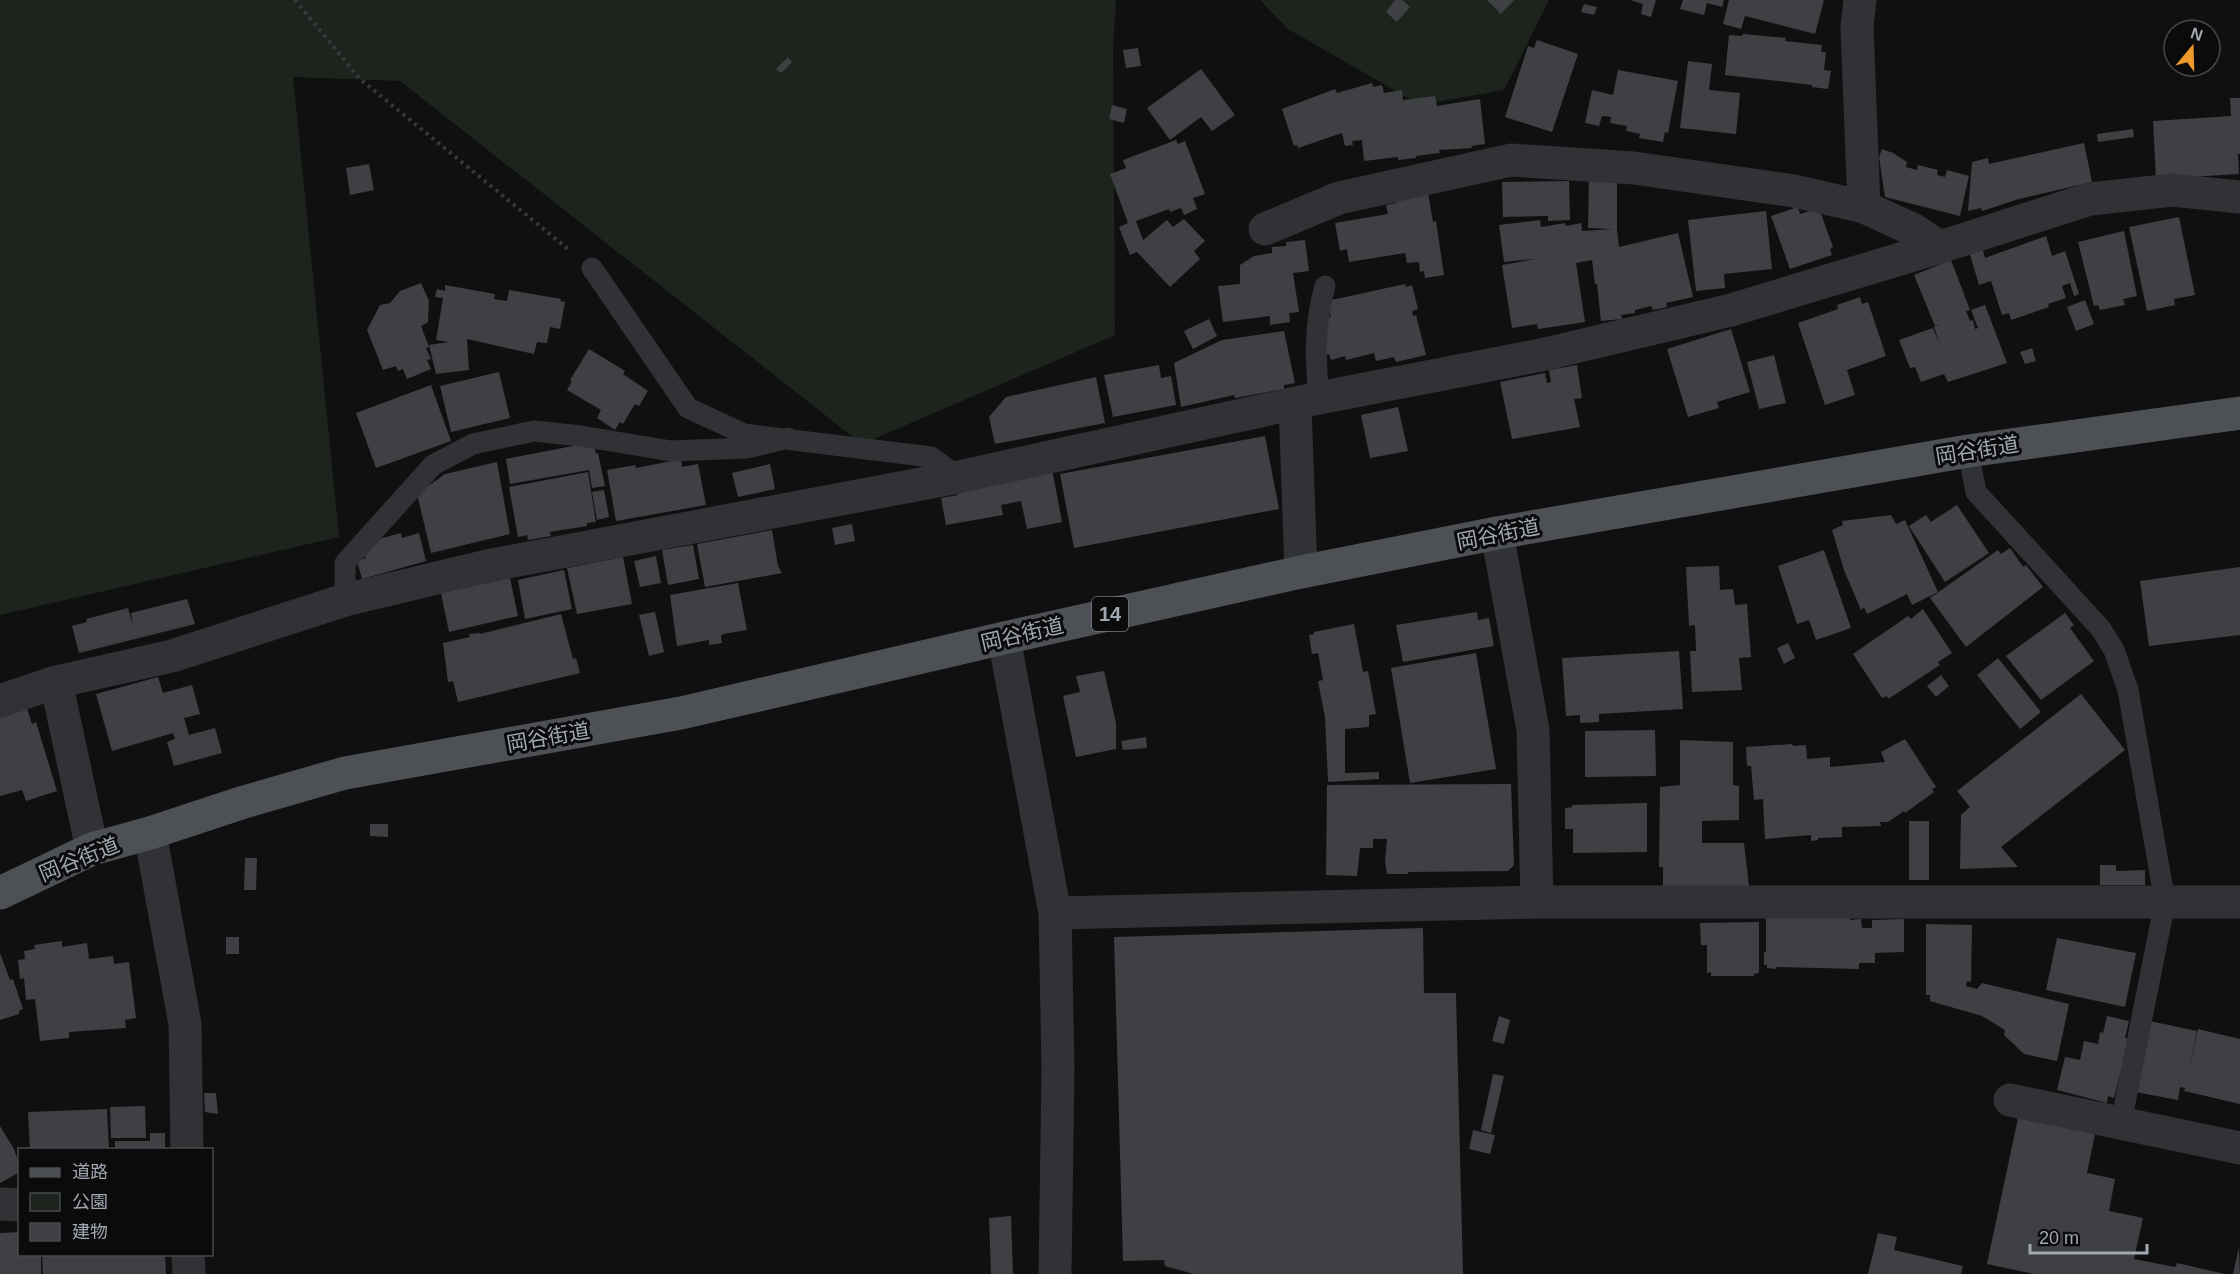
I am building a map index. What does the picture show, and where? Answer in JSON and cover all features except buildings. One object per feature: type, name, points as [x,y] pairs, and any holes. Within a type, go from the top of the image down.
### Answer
[{"type":"main road","name":"岡谷街道","points":[[0,893],[92,849],[345,773],[681,713],[1300,572],[1497,533],[1968,451],[2240,413]]},
{"type":"street","points":[[1860,0],[1857,27],[1864,207]]},
{"type":"street","points":[[1265,229],[1339,198],[1510,160],[1634,168],[1794,191],[1864,207],[1914,230],[1940,247]]},
{"type":"street","points":[[0,701],[56,682],[172,656],[345,600],[486,566],[958,477],[1307,401],[1541,355],[1720,313],[2090,199],[2172,190],[2240,197]]},
{"type":"street","points":[[1300,572],[1307,401]]},
{"type":"street","points":[[1497,533],[1533,730],[1537,903]]},
{"type":"street","points":[[1004,638],[1055,913],[1058,1069],[1055,1274]]},
{"type":"street","points":[[0,675],[56,682]]},
{"type":"street","points":[[56,682],[92,849]]},
{"type":"street","points":[[150,832],[185,1024],[187,1148]]},
{"type":"street","points":[[1055,913],[1537,903],[2240,902]]},
{"type":"street","points":[[2010,1100],[2240,1148]]},
{"type":"street","points":[[0,1204],[18,1205]]},
{"type":"street","points":[[188,1256],[189,1274]]},
{"type":"lane","points":[[592,268],[688,408],[744,434],[931,457],[958,477]]},
{"type":"lane","points":[[1307,401],[1315,353],[1317,314],[1325,286]]},
{"type":"lane","points":[[345,600],[345,564],[433,465],[473,444],[534,431],[581,436],[671,451],[747,448],[788,438]]},
{"type":"lane","points":[[1968,451],[1976,492],[2101,628],[2114,650],[2128,690],[2165,902],[2121,1123]]},
{"type":"path","points":[[295,0],[360,79],[592,268]]},
{"type":"green space","points":[[0,0],[1116,0],[1113,48],[1115,335],[862,444],[400,81],[293,77],[339,537],[0,615]]},
{"type":"green space","points":[[1260,0],[1549,0],[1504,90],[1420,105],[1288,29]]}]
